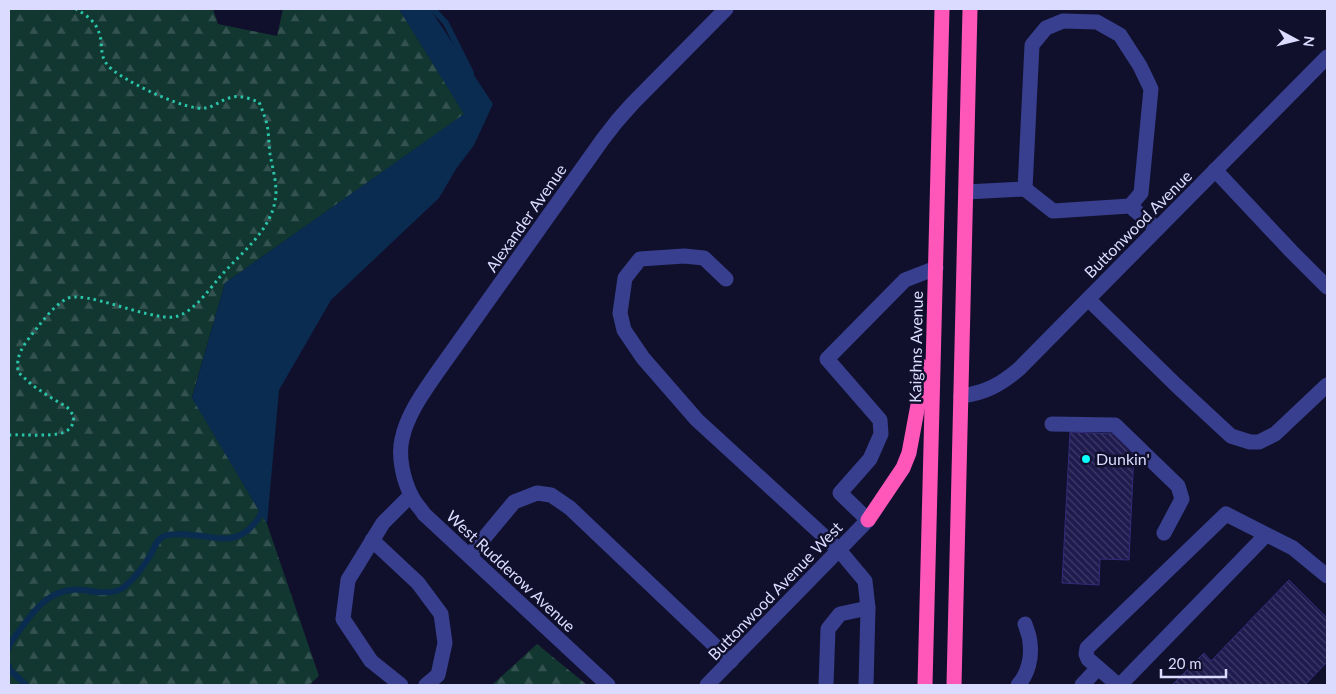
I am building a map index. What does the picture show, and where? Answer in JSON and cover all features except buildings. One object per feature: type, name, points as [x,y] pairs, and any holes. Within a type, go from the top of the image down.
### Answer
[{"type":"highway","name":"Kaighns Avenue","points":[[925,685],[942,9]]},
{"type":"highway","points":[[954,685],[970,9]]},
{"type":"highway","points":[[868,520],[897,478],[909,453],[913,440],[934,316]]},
{"type":"street","name":"Alexander Avenue","points":[[404,474],[400,449],[402,438],[423,393],[436,374],[617,121],[726,9]]},
{"type":"street","points":[[1025,189],[1032,46],[1046,28],[1064,21],[1098,22],[1120,35],[1140,66],[1150,89],[1141,192],[1130,206]]},
{"type":"street","name":"Buttonwood Avenue","points":[[961,396],[984,392],[1007,379],[1327,57]]},
{"type":"street","points":[[1215,170],[1327,287]]},
{"type":"street","points":[[966,192],[1025,189],[1053,210],[1130,206],[1158,229]]},
{"type":"street","points":[[726,279],[704,258],[684,256],[640,259],[625,278],[620,313],[624,330],[643,358],[697,420],[839,550],[865,581],[868,608],[866,685]]},
{"type":"street","points":[[868,520],[840,493],[870,459],[881,434],[880,420],[827,359],[905,280],[936,268]]},
{"type":"street","points":[[1088,299],[1231,436],[1250,442],[1259,442],[1275,434],[1327,385]]},
{"type":"street","points":[[1052,424],[1115,425],[1178,486],[1182,499],[1164,533]]},
{"type":"street","name":"West Rudderow Avenue","points":[[404,474],[411,495],[424,514],[608,685]]},
{"type":"street","points":[[470,555],[514,502],[537,493],[551,495],[570,508],[731,660]]},
{"type":"street","points":[[401,685],[371,661],[342,619],[348,580],[383,523],[411,495]]},
{"type":"street","points":[[1266,535],[1119,685],[1088,659],[1086,654],[1087,648],[1226,514],[1293,548],[1327,576]]},
{"type":"street","name":"Buttonwood Avenue West","points":[[707,685],[868,520]]},
{"type":"street","points":[[372,540],[418,583],[441,614],[446,643],[438,675],[426,685]]},
{"type":"street","points":[[826,685],[828,630],[840,614],[868,608]]},
{"type":"street","points":[[1018,685],[1024,679],[1029,667],[1030,644],[1025,624]]},
{"type":"street","points":[[1082,685],[1098,668]]},
{"type":"path","points":[[9,435],[55,434],[66,432],[73,425],[74,416],[67,407],[32,385],[18,372],[18,359],[25,343],[50,313],[68,298],[85,298],[163,317],[175,317],[187,312],[252,243],[267,224],[274,206],[276,191],[268,130],[259,102],[248,98],[230,97],[216,105],[194,108],[164,98],[145,89],[107,66],[101,54],[100,38],[96,26],[86,15],[76,9]]},
{"type":"green space","points":[[9,9],[213,9],[218,24],[277,36],[283,9],[399,9],[465,114],[225,283],[192,397],[267,524],[319,676],[309,685],[9,685]]},
{"type":"green space","points":[[537,644],[587,685],[492,685]]},
{"type":"water","points":[[399,9],[430,9],[493,104],[474,145],[456,169],[439,198],[331,300],[279,390],[267,524],[192,398],[225,283],[464,114]]},
{"type":"waterway","points":[[433,9],[446,23],[471,73]]},
{"type":"waterway","points":[[9,648],[9,645],[31,615],[49,598],[71,590],[117,591],[138,573],[157,542],[164,536],[183,534],[223,539],[236,537],[254,524],[263,508]]},
{"type":"waterway","points":[[9,666],[10,670],[26,685]]},
{"type":"place","name":"Dunkin'","points":[[1086,459]]}]
